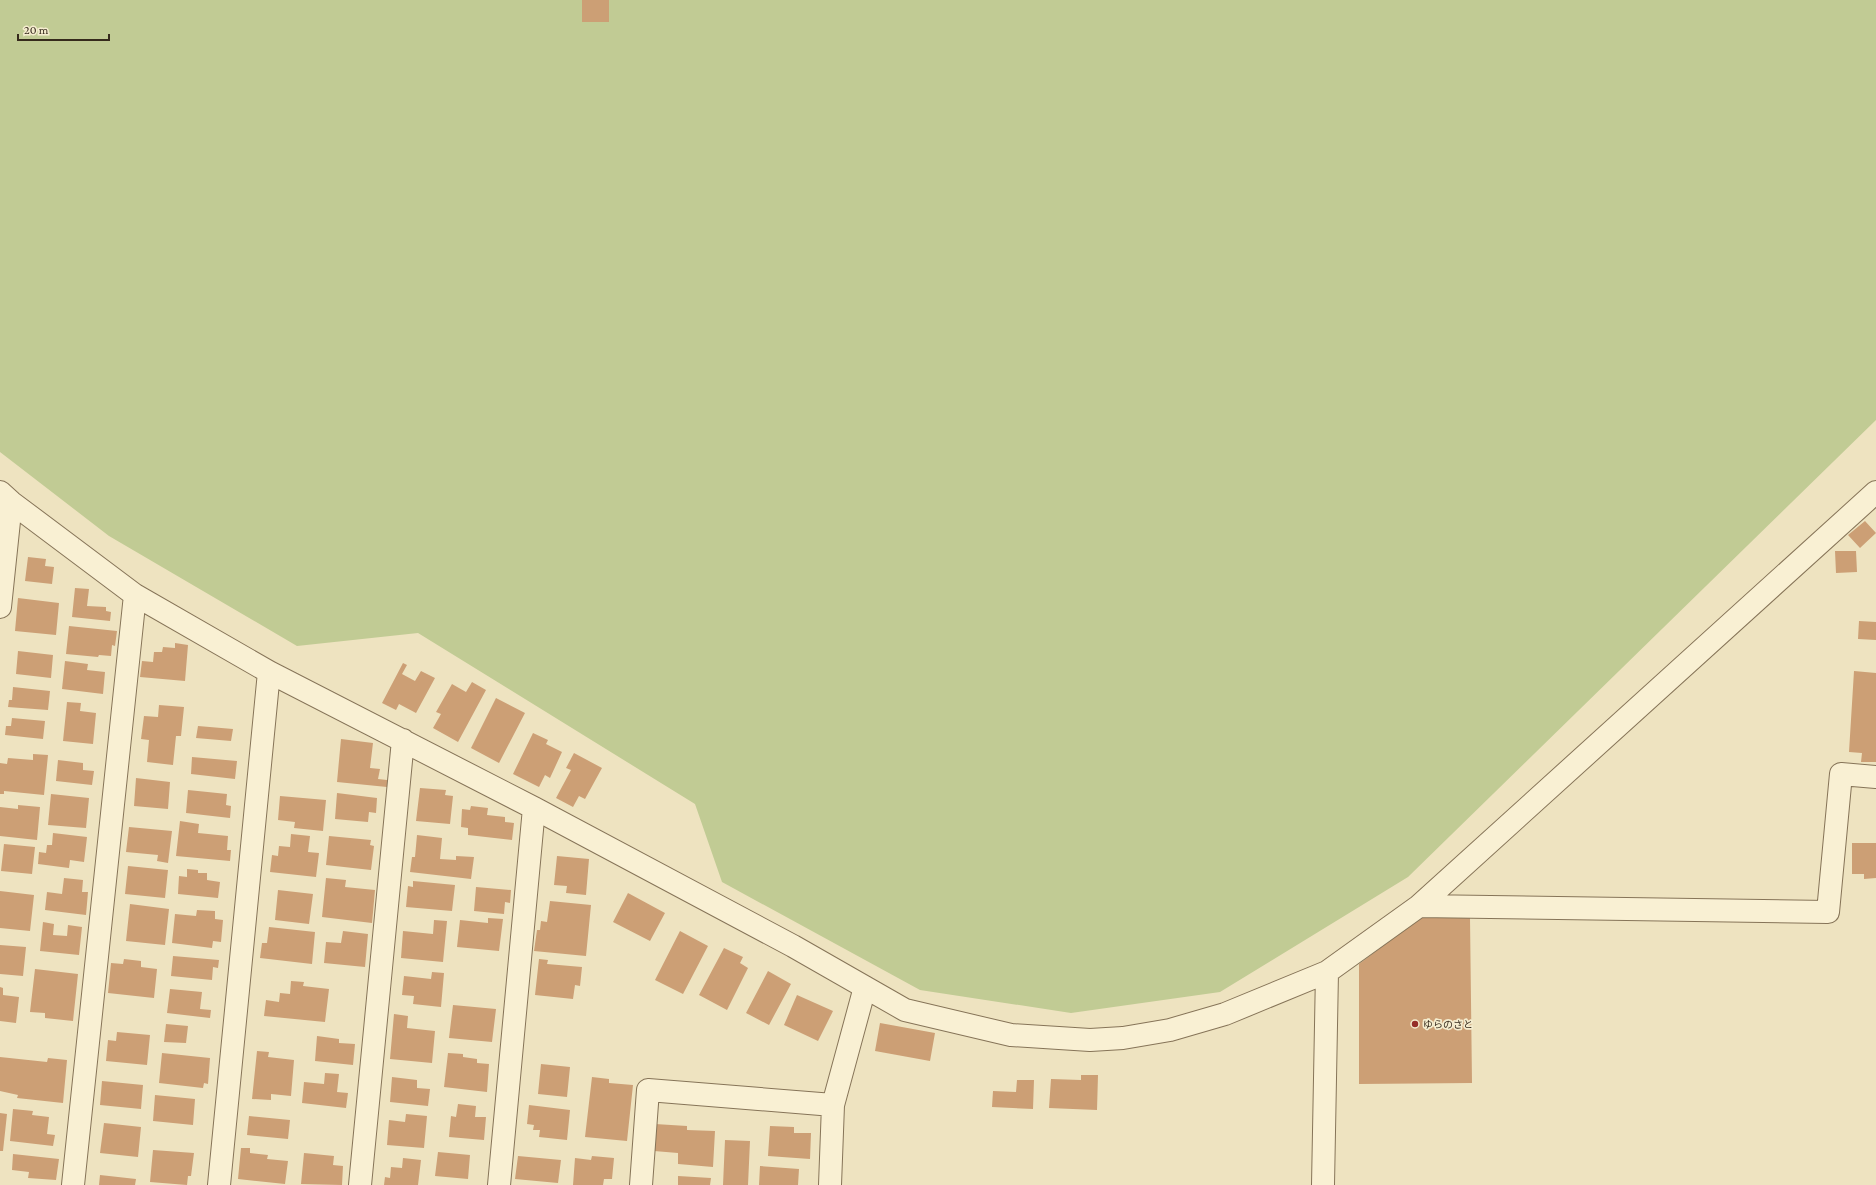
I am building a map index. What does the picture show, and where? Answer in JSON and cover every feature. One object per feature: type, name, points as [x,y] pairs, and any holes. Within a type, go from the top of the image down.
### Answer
[{"type":"street","points":[[6,497],[135,595],[269,672],[534,808],[793,946],[905,1010],[1011,1035],[1090,1040],[1123,1038],[1170,1030],[1225,1014],[1326,972],[1420,906],[1876,492]]},
{"type":"street","points":[[0,607],[6,497]]},
{"type":"street","points":[[73,1185],[135,595]]},
{"type":"street","points":[[219,1185],[269,672]]},
{"type":"street","points":[[360,1185],[403,740]]},
{"type":"street","points":[[1420,906],[1828,912],[1841,774],[1876,777]]},
{"type":"street","points":[[498,1185],[534,808]]},
{"type":"street","points":[[1323,1185],[1326,972]]},
{"type":"street","points":[[830,1185],[833,1105],[865,987]]},
{"type":"street","points":[[641,1185],[648,1090],[833,1105]]},
{"type":"green space","points":[[0,0],[1876,0],[1876,420],[1408,877],[1220,992],[1071,1013],[920,990],[722,882],[695,804],[418,633],[297,646],[109,536],[0,452]]},
{"type":"building","points":[[582,0],[609,0],[609,22],[582,22]]},
{"type":"building","points":[[1865,521],[1876,533],[1860,548],[1848,535]]},
{"type":"building","points":[[1835,551],[1856,551],[1857,572],[1836,573]]},
{"type":"building","points":[[28,557],[46,559],[45,566],[54,567],[52,584],[25,581]]},
{"type":"building","points":[[75,588],[89,589],[87,606],[106,607],[106,611],[111,612],[110,621],[72,617]]},
{"type":"building","points":[[18,598],[59,603],[56,635],[15,631]]},
{"type":"building","points":[[1859,621],[1876,622],[1876,640],[1858,639]]},
{"type":"building","points":[[69,626],[117,631],[115,646],[112,645],[111,656],[99,655],[98,657],[66,654]]},
{"type":"building","points":[[175,643],[188,645],[185,681],[140,677],[142,661],[153,662],[154,652],[162,652],[163,647],[175,648]]},
{"type":"building","points":[[18,651],[53,655],[51,678],[16,674]]},
{"type":"building","points":[[65,661],[88,664],[87,670],[105,672],[103,694],[62,689]]},
{"type":"building","points":[[403,663],[407,665],[402,674],[415,681],[421,671],[435,678],[416,713],[399,704],[396,710],[382,703]]},
{"type":"building","points":[[1854,671],[1876,673],[1876,762],[1861,762],[1862,753],[1849,752]]},
{"type":"building","points":[[472,682],[486,690],[458,742],[433,728],[441,714],[436,712],[452,684],[466,692]]},
{"type":"building","points":[[13,687],[50,691],[48,710],[8,707],[9,700],[12,700]]},
{"type":"building","points":[[496,698],[525,713],[499,763],[471,748]]},
{"type":"building","points":[[67,702],[81,703],[80,711],[96,713],[93,744],[63,741]]},
{"type":"building","points":[[159,705],[184,707],[181,736],[176,736],[173,765],[147,762],[149,740],[141,739],[144,716],[158,717]]},
{"type":"building","points":[[12,718],[45,721],[43,739],[5,735],[6,726],[11,726]]},
{"type":"building","points":[[198,726],[233,729],[231,741],[196,738]]},
{"type":"building","points":[[533,733],[548,740],[546,744],[562,752],[550,778],[545,775],[539,787],[513,774]]},
{"type":"building","points":[[341,739],[373,743],[370,768],[380,769],[378,779],[387,780],[387,787],[337,782]]},
{"type":"building","points":[[574,753],[602,768],[585,799],[579,796],[573,807],[556,798],[571,770],[566,768]]},
{"type":"building","points":[[33,754],[48,755],[44,795],[4,791],[4,794],[0,794],[0,763],[7,764],[8,758],[33,760]]},
{"type":"building","points":[[192,757],[237,761],[235,779],[191,774]]},
{"type":"building","points":[[58,760],[83,763],[83,770],[94,771],[92,785],[56,781]]},
{"type":"building","points":[[136,778],[170,782],[168,809],[134,806]]},
{"type":"building","points":[[420,788],[446,790],[445,795],[453,796],[450,824],[416,821]]},
{"type":"building","points":[[188,790],[227,794],[226,805],[231,806],[230,818],[186,813]]},
{"type":"building","points":[[337,793],[377,798],[376,813],[369,812],[368,822],[335,819]]},
{"type":"building","points":[[51,794],[89,798],[86,828],[48,825]]},
{"type":"building","points":[[280,796],[326,800],[323,831],[294,828],[295,822],[278,820]]},
{"type":"building","points":[[18,805],[40,807],[37,840],[0,836],[0,807],[18,809]]},
{"type":"building","points":[[471,806],[488,808],[487,815],[505,817],[505,822],[514,823],[512,840],[468,835],[468,828],[461,827],[462,809],[470,810]]},
{"type":"building","points":[[180,821],[199,824],[198,833],[228,836],[227,850],[231,850],[230,861],[176,856]]},
{"type":"building","points":[[129,827],[172,831],[168,863],[157,861],[158,855],[126,852]]},
{"type":"building","points":[[53,833],[87,837],[84,862],[70,860],[69,868],[38,864],[39,852],[46,853],[47,845],[52,845]]},
{"type":"building","points":[[291,834],[310,836],[308,852],[319,853],[316,877],[270,872],[272,855],[278,856],[279,846],[290,847]]},
{"type":"building","points":[[417,835],[442,838],[440,859],[456,860],[456,856],[474,857],[471,879],[410,872],[412,857],[415,857]]},
{"type":"building","points":[[329,836],[371,840],[370,845],[374,846],[371,870],[326,865]]},
{"type":"building","points":[[1852,843],[1876,843],[1876,878],[1864,879],[1864,874],[1852,874]]},
{"type":"building","points":[[4,844],[35,847],[32,874],[1,871]]},
{"type":"building","points":[[557,856],[589,859],[586,895],[566,893],[567,886],[554,885]]},
{"type":"building","points":[[128,866],[168,870],[165,898],[125,894]]},
{"type":"building","points":[[187,869],[198,870],[198,873],[207,873],[207,880],[220,882],[218,898],[178,894],[179,876],[187,877]]},
{"type":"building","points":[[64,878],[83,880],[82,892],[88,892],[86,915],[45,910],[47,892],[62,894]]},
{"type":"building","points":[[326,878],[346,880],[345,887],[375,890],[372,923],[322,917]]},
{"type":"building","points":[[413,881],[455,885],[452,911],[406,907],[408,886],[413,887]]},
{"type":"building","points":[[476,887],[511,890],[510,903],[505,902],[504,914],[474,911]]},
{"type":"building","points":[[278,890],[313,894],[309,924],[275,920]]},
{"type":"building","points":[[0,891],[34,895],[30,931],[0,928]]},
{"type":"building","points":[[628,893],[665,913],[650,941],[613,922]]},
{"type":"building","points":[[550,901],[591,905],[586,956],[534,951],[537,930],[540,930],[541,921],[547,922]]},
{"type":"building","points":[[130,904],[169,909],[165,945],[126,941]]},
{"type":"building","points":[[197,910],[215,911],[215,919],[223,920],[221,942],[213,941],[212,948],[172,943],[175,914],[196,916]]},
{"type":"building","name":"ゆらのさと","points":[[1421,917],[1470,918],[1472,1083],[1359,1084],[1359,964]]},
{"type":"building","points":[[488,918],[503,919],[499,951],[457,947],[460,920],[488,923]]},
{"type":"building","points":[[434,920],[447,921],[443,962],[401,958],[403,931],[433,934]]},
{"type":"building","points":[[43,922],[54,924],[53,935],[67,936],[68,925],[82,927],[79,955],[40,951]]},
{"type":"building","points":[[269,927],[315,932],[312,964],[260,958],[262,943],[267,943]]},
{"type":"building","points":[[343,931],[368,934],[365,967],[324,963],[326,942],[341,943]]},
{"type":"building","points":[[680,931],[708,946],[683,994],[655,980]]},
{"type":"building","points":[[0,945],[26,947],[23,976],[0,974]]},
{"type":"building","points":[[724,948],[743,957],[740,963],[748,968],[727,1010],[699,995]]},
{"type":"building","points":[[173,956],[219,960],[218,968],[213,967],[212,980],[171,976]]},
{"type":"building","points":[[124,959],[141,961],[141,967],[157,969],[154,998],[108,993],[111,963],[123,964]]},
{"type":"building","points":[[539,959],[548,960],[547,964],[582,967],[580,986],[575,985],[573,999],[535,995]]},
{"type":"building","points":[[35,969],[78,974],[73,1021],[45,1018],[45,1013],[30,1012]]},
{"type":"building","points":[[768,971],[791,984],[769,1025],[746,1013]]},
{"type":"building","points":[[432,972],[444,973],[441,1007],[413,1004],[414,996],[402,995],[404,976],[431,979]]},
{"type":"building","points":[[291,981],[304,982],[303,986],[329,989],[325,1022],[264,1016],[266,1000],[279,1002],[280,993],[290,994]]},
{"type":"building","points":[[0,987],[3,988],[3,995],[19,997],[16,1023],[0,1021]]},
{"type":"building","points":[[170,989],[202,992],[200,1009],[211,1010],[210,1018],[167,1013]]},
{"type":"building","points":[[797,995],[833,1011],[818,1041],[784,1025]]},
{"type":"building","points":[[453,1005],[496,1009],[492,1042],[449,1038]]},
{"type":"building","points":[[394,1014],[408,1016],[407,1028],[435,1031],[432,1063],[390,1059]]},
{"type":"building","points":[[880,1023],[935,1033],[930,1061],[875,1051]]},
{"type":"building","points":[[166,1024],[188,1026],[186,1043],[164,1042]]},
{"type":"building","points":[[117,1032],[150,1035],[147,1065],[106,1061],[108,1040],[116,1041]]},
{"type":"building","points":[[317,1036],[339,1039],[339,1043],[355,1044],[353,1065],[315,1061]]},
{"type":"building","points":[[257,1051],[269,1052],[268,1057],[294,1060],[291,1096],[271,1094],[271,1100],[252,1099]]},
{"type":"building","points":[[162,1053],[210,1058],[208,1084],[204,1083],[203,1088],[159,1083]]},
{"type":"building","points":[[448,1053],[463,1054],[463,1057],[477,1059],[477,1063],[489,1064],[487,1092],[444,1087]]},
{"type":"building","points":[[0,1057],[47,1062],[48,1058],[67,1060],[63,1103],[17,1098],[18,1095],[0,1091]]},
{"type":"building","points":[[541,1064],[570,1067],[567,1097],[538,1094]]},
{"type":"building","points":[[325,1073],[339,1074],[337,1092],[348,1093],[346,1108],[302,1103],[304,1082],[324,1084]]},
{"type":"building","points":[[1081,1075],[1098,1075],[1097,1110],[1049,1108],[1051,1079],[1081,1080]]},
{"type":"building","points":[[392,1077],[417,1080],[417,1088],[430,1089],[428,1106],[390,1102]]},
{"type":"building","points":[[592,1077],[609,1079],[609,1083],[633,1085],[627,1141],[585,1137]]},
{"type":"building","points":[[1017,1080],[1034,1080],[1033,1109],[992,1107],[993,1091],[1016,1092]]},
{"type":"building","points":[[102,1081],[143,1085],[141,1109],[100,1105]]},
{"type":"building","points":[[155,1095],[195,1099],[193,1125],[153,1121]]},
{"type":"building","points":[[458,1104],[476,1106],[475,1117],[486,1117],[484,1140],[449,1137],[451,1116],[456,1117]]},
{"type":"building","points":[[529,1105],[570,1110],[567,1140],[539,1137],[540,1130],[533,1130],[534,1125],[527,1124]]},
{"type":"building","points":[[13,1109],[33,1111],[32,1115],[49,1117],[47,1134],[55,1135],[53,1146],[10,1141]]},
{"type":"building","points":[[0,1113],[7,1114],[3,1151],[0,1151]]},
{"type":"building","points":[[406,1114],[427,1116],[424,1148],[387,1145],[389,1120],[405,1122]]},
{"type":"building","points":[[249,1116],[290,1120],[288,1139],[247,1135]]},
{"type":"building","points":[[104,1123],[141,1127],[138,1157],[100,1153]]},
{"type":"building","points":[[655,1124],[687,1126],[687,1130],[715,1131],[713,1167],[678,1164],[678,1153],[654,1151]]},
{"type":"building","points":[[770,1126],[794,1127],[794,1133],[811,1133],[810,1159],[768,1156]]},
{"type":"building","points":[[725,1140],[750,1141],[748,1185],[723,1185]]},
{"type":"building","points":[[241,1148],[250,1148],[250,1153],[268,1155],[267,1159],[288,1161],[285,1184],[238,1179]]},
{"type":"building","points":[[153,1150],[194,1153],[191,1176],[188,1176],[187,1185],[150,1182]]},
{"type":"building","points":[[438,1152],[470,1155],[468,1179],[435,1176]]},
{"type":"building","points":[[304,1153],[334,1156],[333,1165],[343,1166],[342,1185],[301,1184]]},
{"type":"building","points":[[13,1154],[59,1159],[56,1180],[28,1178],[29,1172],[12,1170]]},
{"type":"building","points":[[518,1156],[561,1160],[558,1183],[515,1179]]},
{"type":"building","points":[[592,1156],[614,1158],[612,1179],[604,1179],[603,1185],[573,1185],[575,1158],[591,1160]]},
{"type":"building","points":[[403,1158],[421,1160],[418,1185],[384,1185],[385,1177],[390,1178],[391,1167],[402,1168]]},
{"type":"building","points":[[760,1166],[799,1169],[798,1185],[759,1185]]},
{"type":"building","points":[[100,1175],[136,1179],[135,1185],[99,1185]]},
{"type":"building","points":[[678,1176],[711,1178],[710,1185],[678,1185]]},
{"type":"place","name":"ゆらのさと","points":[[1415,1024]]}]
